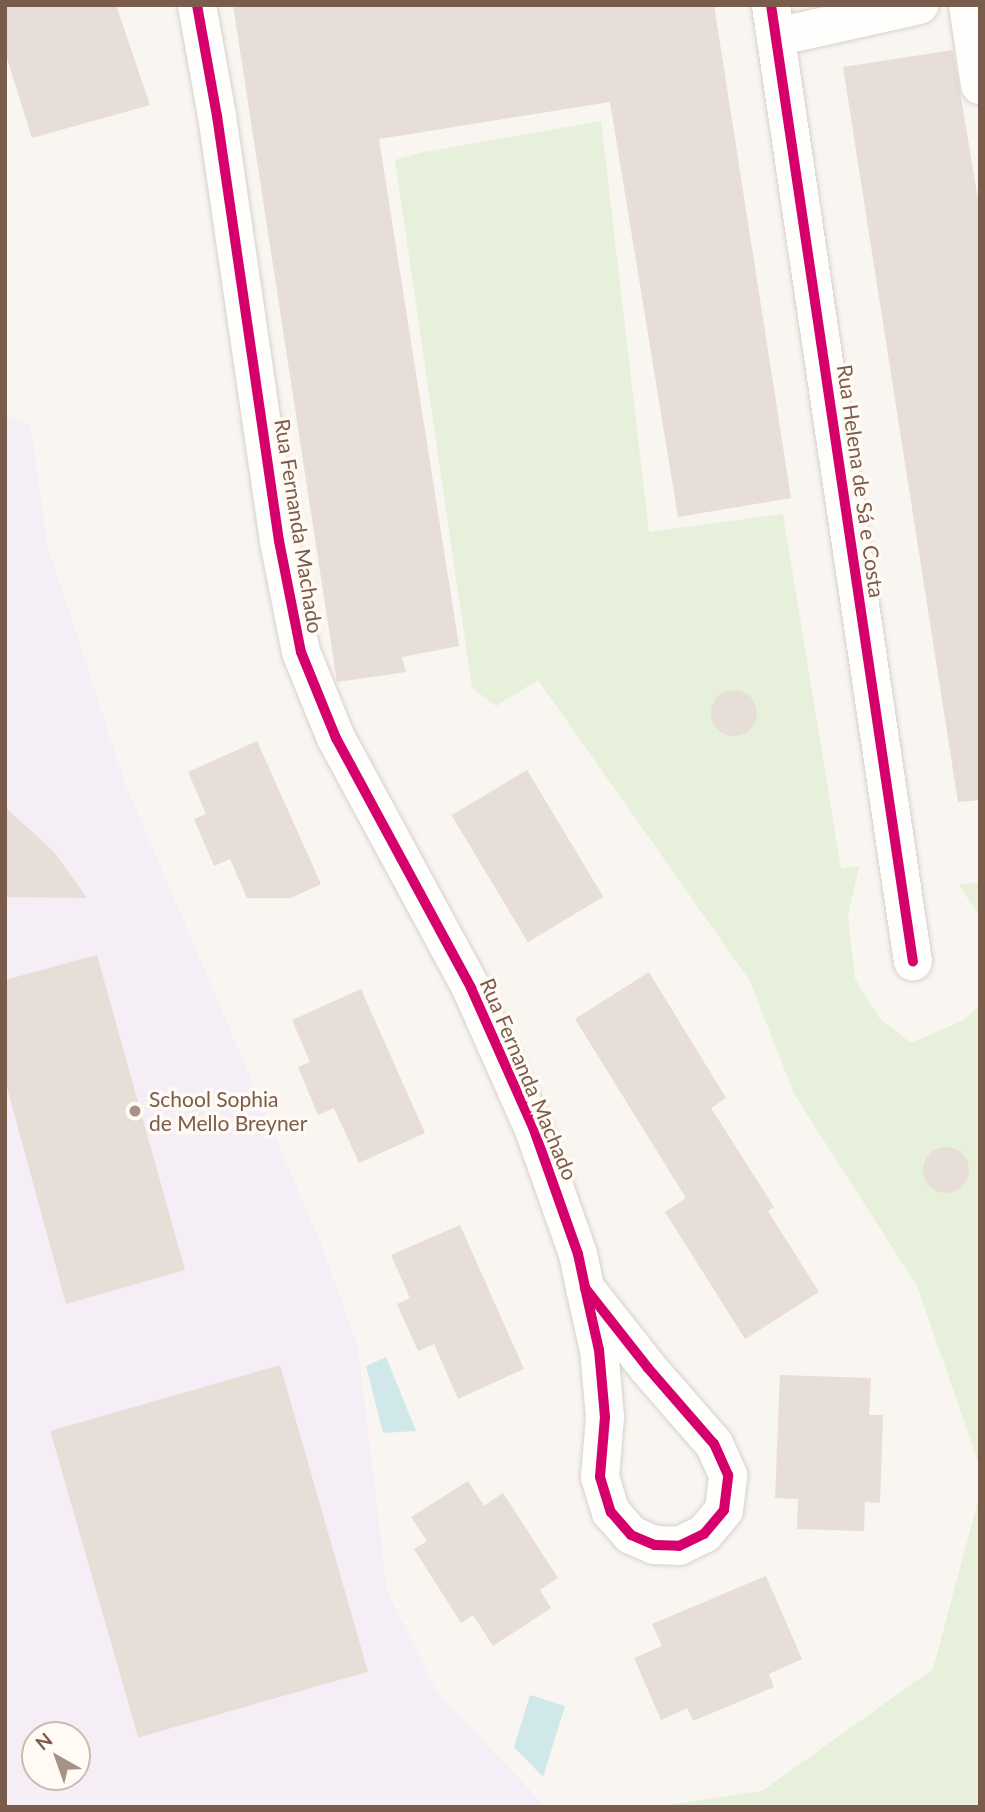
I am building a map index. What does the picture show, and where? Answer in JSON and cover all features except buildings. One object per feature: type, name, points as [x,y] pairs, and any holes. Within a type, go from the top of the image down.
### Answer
[{"type":"street","name":"Rua Fernanda Machado","points":[[197,5],[219,130],[279,541],[300,652],[336,738],[471,988],[533,1127],[578,1254],[585,1288],[599,1350],[605,1417],[600,1477],[611,1511],[631,1535],[654,1545],[679,1546],[704,1534],[724,1510],[728,1475],[714,1444],[648,1368],[585,1288]]},
{"type":"street","points":[[773,21],[919,5]]},
{"type":"street","points":[[968,5],[980,85]]},
{"type":"street","name":"Rua Helena de Sá e Costa","points":[[773,21],[913,962]]},
{"type":"shaded area","name":"School Sophia de Mello Breyner","points":[[5,415],[30,424],[48,548],[126,785],[321,1244],[358,1347],[387,1591],[436,1691],[546,1807],[5,1807]]},
{"type":"green space","points":[[601,121],[649,532],[783,514],[841,869],[859,866],[848,916],[855,979],[880,1019],[911,1043],[964,1020],[980,1005],[980,1467],[917,1286],[794,1094],[750,981],[538,680],[496,706],[472,688],[395,160],[424,152]]},
{"type":"green space","points":[[980,882],[980,917],[959,885]]},
{"type":"green space","points":[[980,1493],[980,1807],[654,1807],[762,1791],[933,1669]]},
{"type":"water","points":[[386,1357],[416,1431],[383,1433],[366,1366]]},
{"type":"water","points":[[530,1695],[565,1706],[543,1777],[514,1747]]},
{"type":"cycle path","points":[[197,5],[217,116],[279,541],[301,652],[336,738],[471,988],[533,1127],[578,1254],[585,1288],[599,1350],[605,1417],[600,1477],[611,1512],[631,1535],[655,1545],[679,1546],[704,1534],[724,1510],[728,1475],[714,1444],[648,1368],[585,1288]]},
{"type":"cycle path","points":[[771,5],[913,962]]},
{"type":"place","name":"School Sophia de Mello Breyner","points":[[135,1111]]}]
